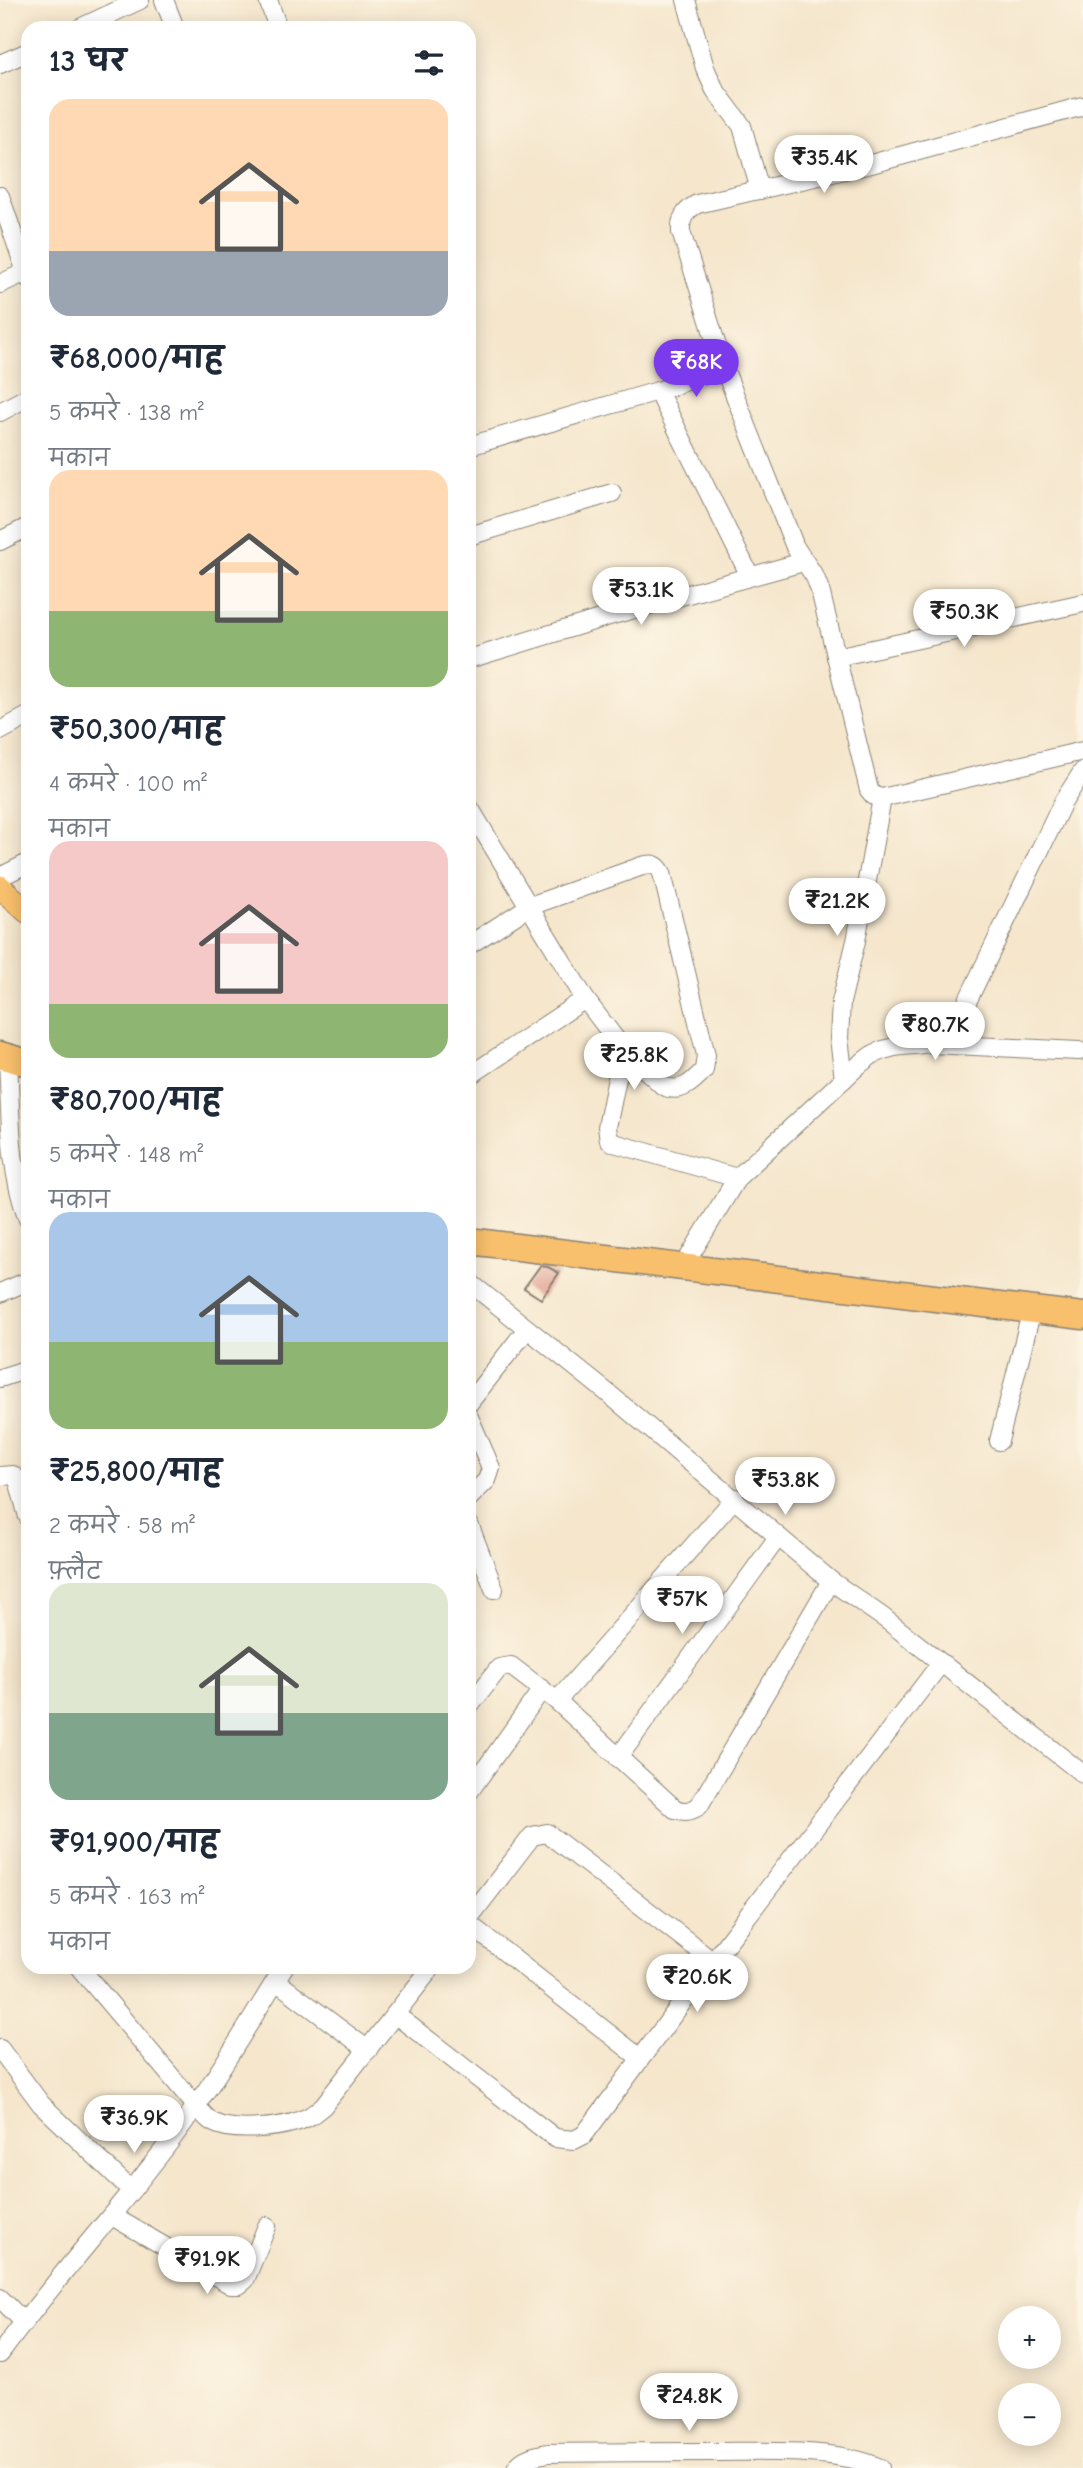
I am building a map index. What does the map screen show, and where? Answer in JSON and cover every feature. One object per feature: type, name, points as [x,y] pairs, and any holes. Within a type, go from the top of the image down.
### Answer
[{"type":"highway","points":[[476,1242],[1083,1316]]},
{"type":"main road","points":[[0,887],[21,906]]},
{"type":"street","points":[[95,21],[140,0]]},
{"type":"street","points":[[164,0],[172,21]]},
{"type":"street","points":[[268,0],[276,21]]},
{"type":"street","points":[[687,0],[705,68],[715,90],[742,126],[760,190]]},
{"type":"street","points":[[0,64],[21,55]]},
{"type":"street","points":[[1083,106],[871,164],[697,204],[688,209],[680,224],[724,368],[795,547],[815,577],[820,590],[869,790],[874,796],[882,798],[1083,751]]},
{"type":"street","points":[[0,196],[21,257]]},
{"type":"street","points":[[0,284],[21,277]]},
{"type":"street","points":[[476,444],[658,391],[724,368]]},
{"type":"street","points":[[658,391],[750,576]]},
{"type":"street","points":[[0,412],[21,401]]},
{"type":"street","points":[[476,534],[612,493]]},
{"type":"street","points":[[0,541],[21,530]]},
{"type":"street","points":[[476,657],[616,614],[803,562]]},
{"type":"street","points":[[836,657],[1083,603]]},
{"type":"street","points":[[0,731],[21,720]]},
{"type":"street","points":[[929,1044],[944,1038],[954,1029],[1080,780]]},
{"type":"street","points":[[844,1079],[839,1038],[841,1002],[856,942],[882,798]]},
{"type":"street","points":[[476,818],[530,906],[585,999],[623,1049],[663,1086],[670,1089],[684,1087],[704,1070],[707,1062],[663,873],[658,866],[642,866],[530,906],[476,940]]},
{"type":"street","points":[[0,877],[21,866]]},
{"type":"street","points":[[476,1071],[585,999]]},
{"type":"street","points":[[683,1267],[737,1178],[874,1054],[904,1046],[929,1044],[1079,1051]]},
{"type":"street","points":[[623,1049],[607,1127],[609,1140],[737,1178]]},
{"type":"street","points":[[12,1059],[13,1159],[21,1198]]},
{"type":"street","points":[[0,1293],[21,1284]]},
{"type":"street","points":[[476,1288],[735,1498],[831,1581],[1083,1774]]},
{"type":"street","points":[[999,1441],[1032,1309]]},
{"type":"street","points":[[476,1394],[527,1329]]},
{"type":"street","points":[[0,1378],[21,1370]]},
{"type":"street","points":[[476,1433],[491,1468],[487,1480],[476,1491]]},
{"type":"street","points":[[0,1476],[13,1475],[18,1480],[21,1491]]},
{"type":"street","points":[[557,1701],[735,1498]]},
{"type":"street","points":[[618,1758],[778,1537]]},
{"type":"street","points":[[476,1542],[494,1588]]},
{"type":"street","points":[[476,1698],[499,1668],[511,1666],[557,1701],[674,1809],[683,1812],[699,1806],[831,1581]]},
{"type":"street","points":[[396,2015],[555,2138],[565,2141],[584,2135],[640,2057],[941,1663]]},
{"type":"street","points":[[476,1782],[542,1689]]},
{"type":"street","points":[[476,1909],[532,1836],[547,1833],[713,1961]]},
{"type":"street","points":[[476,1929],[640,2057]]},
{"type":"street","points":[[85,1974],[196,2106],[212,2122],[227,2126],[276,2126],[310,2116],[323,2106],[427,1974]]},
{"type":"street","points":[[0,2354],[112,2216],[196,2106],[280,1974],[368,2050]]},
{"type":"street","points":[[0,2049],[41,2104],[131,2190]]},
{"type":"street","points":[[112,2216],[231,2285],[239,2285],[245,2280],[267,2226]]},
{"type":"street","points":[[0,2298],[24,2322]]},
{"type":"street","points":[[516,2468],[532,2456],[549,2453],[768,2452],[804,2461],[867,2462],[880,2468]]},
{"type":"building","points":[[540,1266],[559,1273],[541,1299],[524,1288]]}]
